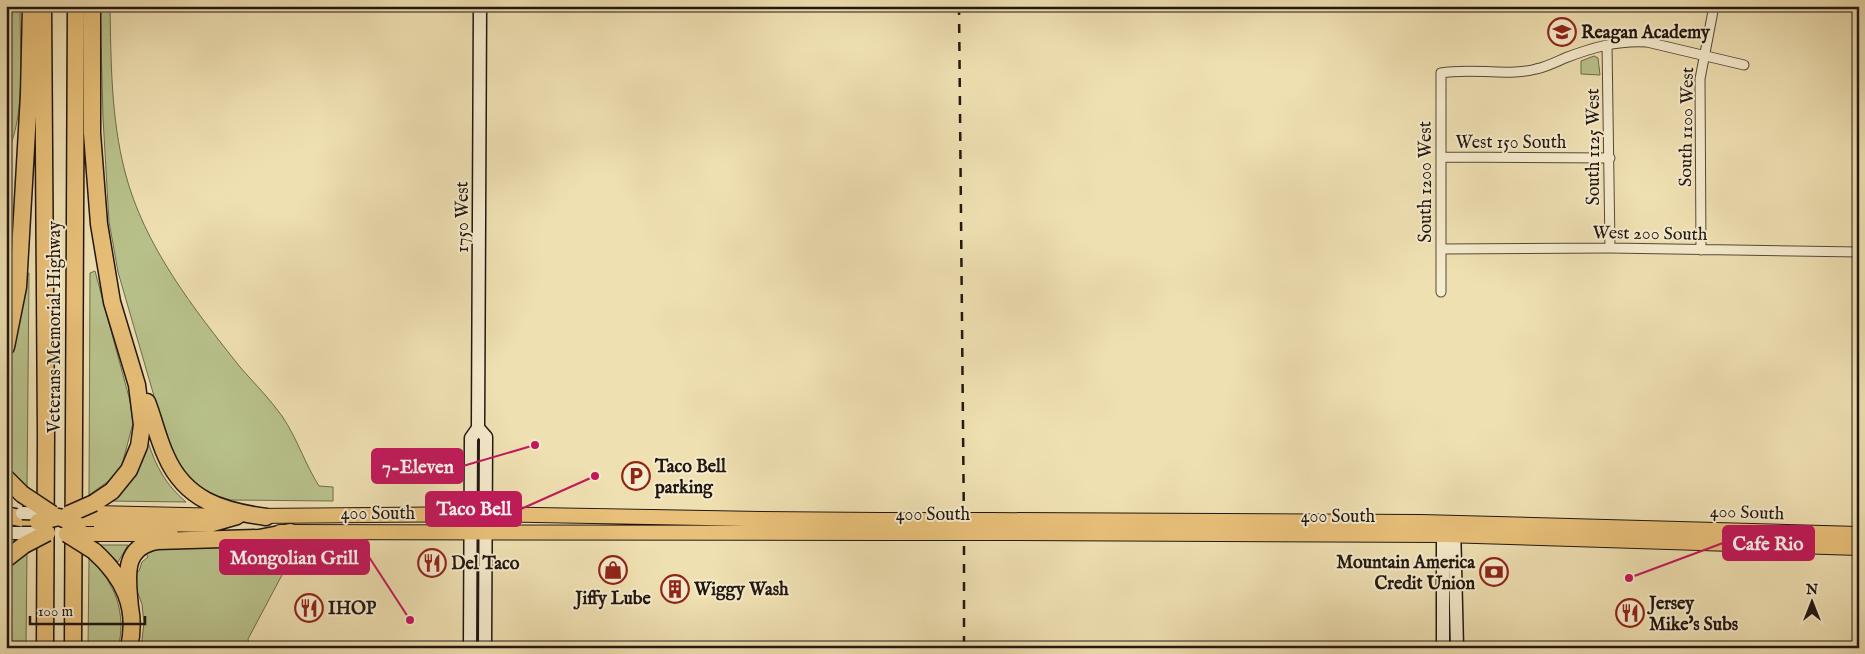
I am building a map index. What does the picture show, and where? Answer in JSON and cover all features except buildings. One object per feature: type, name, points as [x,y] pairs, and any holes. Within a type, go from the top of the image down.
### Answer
[{"type":"highway","points":[[6,347],[18,287],[29,95],[31,6]]},
{"type":"highway","name":"Veterans Memorial Highway","points":[[42,6],[46,435],[45,648]]},
{"type":"highway","name":"Veterans Memorial Highway","points":[[73,648],[76,6]]},
{"type":"highway","points":[[92,6],[92,147],[99,224],[112,302],[137,385],[142,425],[137,453],[129,470],[94,520]]},
{"type":"highway","points":[[137,385],[150,408],[168,462],[189,490],[201,499],[221,507],[266,517]]},
{"type":"highway","points":[[6,478],[22,494],[37,523],[94,551],[116,574],[124,587],[130,608]]},
{"type":"highway","points":[[6,558],[37,523],[94,520],[209,524],[237,516]]},
{"type":"highway","points":[[94,520],[113,534]]},
{"type":"highway","points":[[129,648],[132,628],[128,566],[134,552],[146,544],[157,541],[259,538],[290,532]]},
{"type":"main road","name":"400 South","points":[[237,516],[487,514],[674,518],[880,526]]},
{"type":"main road","name":"400 South","points":[[113,534],[486,532],[880,526],[1449,529],[1859,534]]},
{"type":"main road","name":"400 South","points":[[1449,529],[1593,539],[1859,548]]},
{"type":"street","name":"1750 West","points":[[470,648],[469,532],[471,438],[478,428],[480,6]]},
{"type":"street","name":"South 1100 West","points":[[1701,250],[1700,79],[1714,6]]},
{"type":"street","points":[[1607,45],[1621,42],[1647,42],[1744,66]]},
{"type":"street","name":"South 1200 West","points":[[1441,292],[1441,73],[1454,70],[1517,72],[1536,69],[1607,45]]},
{"type":"street","name":"South 1125 West","points":[[1607,45],[1610,248]]},
{"type":"street","name":"West 150 South","points":[[1442,158],[1610,158]]},
{"type":"street","name":"West 200 South","points":[[1441,248],[1610,248],[1859,252]]},
{"type":"street","name":"1750 West","points":[[478,428],[486,437],[485,648]]},
{"type":"street","points":[[6,533],[37,523]]},
{"type":"street","points":[[1443,648],[1449,529]]},
{"type":"street","points":[[1449,529],[1457,648]]},
{"type":"green space","points":[[13,6],[20,6],[20,88],[16,126],[6,160],[6,50]]},
{"type":"green space","points":[[100,6],[110,6],[114,111],[120,152],[134,199],[145,226],[172,276],[188,299],[240,367],[282,416],[319,486],[333,487],[333,501],[231,500],[213,495],[199,486],[197,489],[175,464],[118,272],[109,222],[103,118]]},
{"type":"green space","points":[[1594,56],[1598,58],[1600,75],[1581,74],[1581,61]]},
{"type":"green space","points":[[95,271],[130,401],[133,423],[122,465],[110,480],[89,495],[90,273]]},
{"type":"green space","points":[[29,273],[27,489],[11,473],[6,465],[6,372],[18,327],[23,274]]},
{"type":"green space","points":[[148,442],[154,460],[162,475],[186,502],[109,501],[124,490],[134,476],[139,468]]},
{"type":"green space","points":[[315,542],[316,548],[282,575],[248,639],[249,648],[141,648],[144,623],[142,604],[130,573],[139,571],[142,562],[148,557],[145,551],[190,545]]},
{"type":"green space","points":[[101,545],[128,545],[118,562]]},
{"type":"green space","points":[[27,553],[26,648],[6,648],[6,567]]},
{"type":"green space","points":[[89,559],[106,577],[117,599],[121,623],[118,648],[88,648]]},
{"type":"railway","points":[[959,6],[964,648]]},
{"type":"place","name":"Reagan Academy","points":[[1562,32]]},
{"type":"place","name":"7-Eleven","points":[[535,445]]},
{"type":"place","name":"Taco Bell","points":[[595,476]]},
{"type":"place","name":"Taco Bell parking","points":[[636,476]]},
{"type":"place","name":"Del Taco","points":[[432,563]]},
{"type":"place","name":"Jiffy Lube","points":[[613,570]]},
{"type":"place","name":"Mountain America Credit Union","points":[[1494,572]]},
{"type":"place","name":"Cafe Rio","points":[[1629,578]]},
{"type":"place","name":"Wiggy Wash","points":[[675,589]]},
{"type":"place","name":"IHOP","points":[[309,608]]},
{"type":"place","name":"Jersey Mike's Subs","points":[[1630,613]]},
{"type":"place","name":"Mongolian Grill","points":[[410,620]]}]
